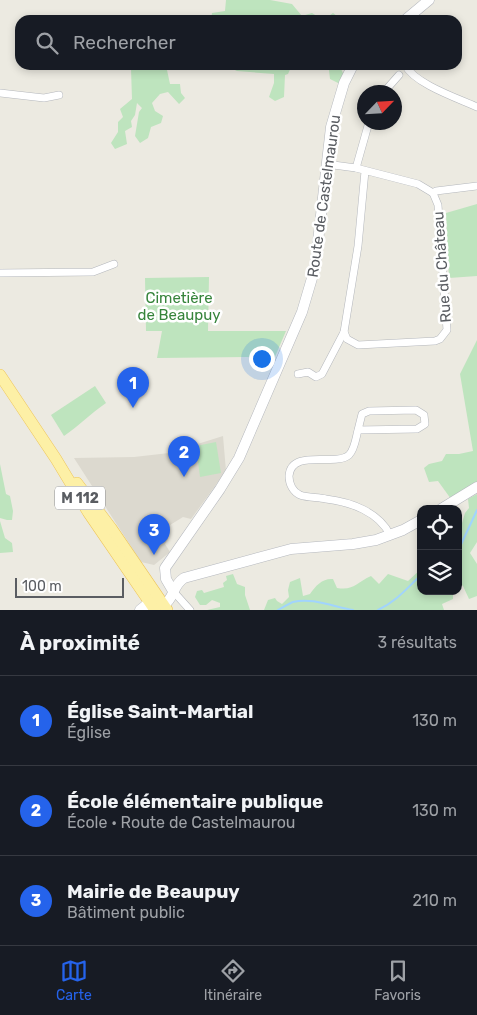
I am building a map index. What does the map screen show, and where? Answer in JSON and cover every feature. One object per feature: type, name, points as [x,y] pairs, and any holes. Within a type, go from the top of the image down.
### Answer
[{"type":"main road","name":"M 112","points":[[0,375],[56,459],[88,512],[158,606]]},
{"type":"street","points":[[415,15],[429,0]]},
{"type":"street","name":"Route de Castelmaurou","points":[[173,591],[166,579],[165,568],[220,489],[239,458],[302,312],[315,268],[331,127],[344,83],[350,70]]},
{"type":"street","points":[[408,70],[411,74],[430,85],[477,107]]},
{"type":"street","points":[[390,85],[399,75]]},
{"type":"street","points":[[0,94],[44,98],[59,95]]},
{"type":"street","points":[[356,168],[367,130]]},
{"type":"street","name":"Rue du Château","points":[[326,164],[356,168],[418,184],[433,193],[438,205],[447,330],[444,335],[435,341],[358,345],[347,339],[344,332]]},
{"type":"street","points":[[298,374],[308,372],[316,377],[322,374],[344,332],[358,246],[366,171]]},
{"type":"street","points":[[433,193],[436,191],[477,186]]},
{"type":"street","points":[[0,274],[93,272],[114,264]]},
{"type":"street","points":[[358,430],[417,429],[425,424],[426,420],[424,414],[416,410],[369,411],[362,414],[352,451],[338,459],[307,460],[296,464],[291,468],[289,474],[291,486],[298,494],[351,504],[374,516],[386,527],[390,535]]},
{"type":"street","points":[[448,505],[477,487]]},
{"type":"street","points":[[140,610],[158,606],[173,591],[177,582],[184,578],[279,552],[307,547],[376,540],[417,522]]},
{"type":"street","points":[[173,591],[190,610]]},
{"type":"shaded area","points":[[223,436],[226,471],[191,519],[183,517],[170,525],[168,539],[165,544],[170,552],[154,565],[141,562],[74,458],[134,457],[169,453]]},
{"type":"green space","points":[[226,0],[270,0],[292,4],[301,15],[212,15],[212,13],[225,11]]},
{"type":"green space","points":[[131,70],[167,70],[170,84],[180,84],[181,93],[185,98],[179,104],[168,92],[160,94],[152,103],[155,111],[163,116],[161,123],[151,127],[148,138],[140,143],[135,136],[139,112],[142,108],[137,103],[135,115],[131,121],[132,127],[125,131],[127,144],[115,149],[111,143],[118,132],[118,122],[123,117],[120,109],[132,99]]},
{"type":"green space","points":[[235,70],[290,70],[285,75],[284,97],[275,101],[269,97],[274,83],[274,74]]},
{"type":"green space","points":[[329,70],[342,70],[343,73],[340,84],[330,79]]},
{"type":"green space","points":[[477,204],[477,276],[449,278],[446,213]]},
{"type":"green space","name":"Cimetière de Beaupuy","points":[[209,277],[208,331],[286,331],[274,359],[247,357],[157,358],[162,331],[146,331],[145,278]]},
{"type":"green space","points":[[477,340],[477,483],[451,499],[438,481],[429,482],[424,468],[429,464],[442,461],[446,454],[473,451],[460,374]]},
{"type":"green space","points":[[95,386],[106,403],[64,436],[51,415]]},
{"type":"green space","points":[[216,442],[221,473],[200,477],[196,446]]},
{"type":"green space","points":[[0,464],[6,494],[10,496],[13,511],[12,520],[0,518]]},
{"type":"green space","points":[[477,494],[477,542],[470,553],[477,564],[477,596],[469,599],[462,585],[462,523],[465,513],[469,508],[468,499]]},
{"type":"green space","points":[[0,521],[5,538],[12,543],[13,552],[0,553]]},
{"type":"green space","points":[[417,573],[417,595],[453,595],[453,599],[442,604],[444,610],[264,610],[268,600],[275,598],[282,604],[289,597],[290,582],[300,578],[303,596],[310,594],[323,581],[333,579],[337,588],[343,589],[371,576],[379,584],[388,574],[408,581]]},
{"type":"green space","points":[[233,574],[237,584],[245,587],[245,595],[250,610],[207,610],[220,607],[220,603],[212,600],[206,605],[200,605],[195,597],[197,591],[202,590],[204,593],[224,587],[223,583],[227,580],[226,576]]},
{"type":"waterway","points":[[458,550],[477,510]]},
{"type":"waterway","points":[[378,610],[396,598],[417,579]]},
{"type":"waterway","points":[[278,610],[293,602],[300,601],[323,603],[353,610]]},
{"type":"place","name":"Église Saint-Martial","points":[[133,408]]},
{"type":"place","name":"École élémentaire publique","points":[[184,477]]},
{"type":"place","name":"Mairie de Beaupuy","points":[[154,555]]}]
